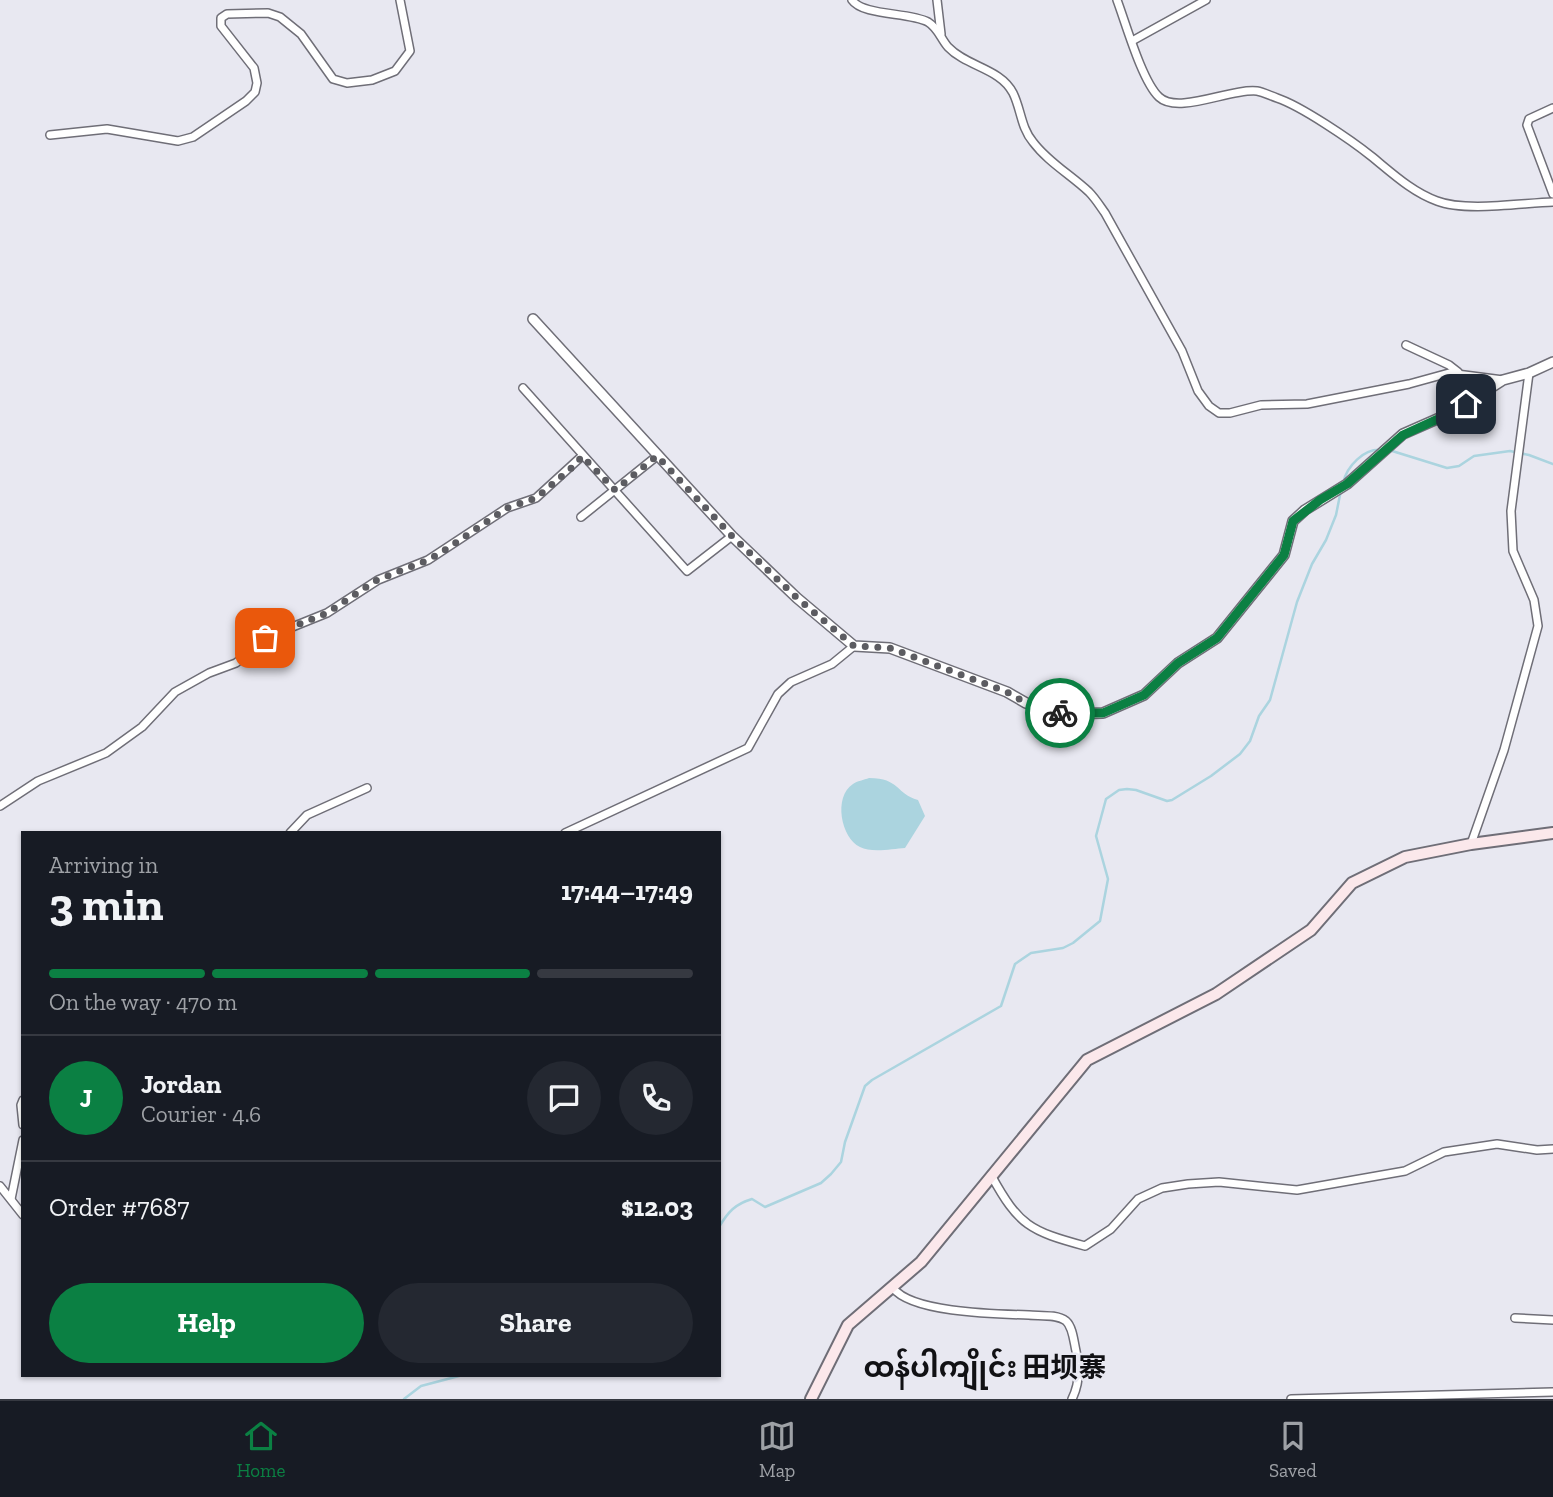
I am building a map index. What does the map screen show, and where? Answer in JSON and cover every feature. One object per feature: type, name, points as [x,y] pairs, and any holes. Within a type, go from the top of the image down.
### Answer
[{"type":"main road","points":[[811,1399],[848,1325],[921,1262],[1087,1060],[1216,994],[1311,930],[1352,883],[1405,857],[1472,844],[1553,833]]},
{"type":"street","points":[[50,135],[107,129],[178,141],[193,137],[214,123],[246,101],[255,92],[257,83],[254,68],[222,26],[221,18],[227,14],[268,13],[280,16],[301,34],[333,79],[347,83],[372,80],[395,71],[410,51],[400,0]]},
{"type":"street","points":[[852,0],[863,9],[908,16],[929,23],[941,34],[948,47],[964,59],[999,76],[1012,91],[1031,141],[1091,194],[1182,351],[1198,391],[1209,406],[1219,413],[1261,405],[1307,404],[1409,384],[1449,373],[1503,380]]},
{"type":"street","points":[[937,0],[941,34]]},
{"type":"street","points":[[1117,0],[1146,76],[1159,98],[1172,103],[1190,103],[1219,95],[1256,91],[1288,102],[1368,154],[1408,186],[1438,202],[1464,206],[1553,202]]},
{"type":"street","points":[[1132,41],[1206,0]]},
{"type":"street","points":[[1553,108],[1530,119],[1527,125],[1553,194]]},
{"type":"street","points":[[533,319],[732,536],[797,598],[854,646],[890,648],[1007,692],[1026,703],[1062,714],[1103,713],[1144,695],[1178,663],[1217,638],[1284,555],[1293,521],[1344,486],[1403,435],[1453,412],[1503,380],[1529,373],[1553,362]]},
{"type":"street","points":[[1406,345],[1448,365],[1458,373]]},
{"type":"street","points":[[1472,844],[1504,750],[1538,626],[1534,600],[1513,551],[1511,511],[1529,373]]},
{"type":"street","points":[[523,388],[687,571],[732,536]]},
{"type":"street","points":[[0,806],[38,781],[106,753],[142,727],[175,692],[209,673],[236,663],[265,638],[327,613],[377,580],[428,560],[507,508],[536,498],[582,456]]},
{"type":"street","points":[[581,517],[657,456]]},
{"type":"street","points":[[569,831],[748,748],[778,694],[791,682],[832,664],[854,646]]},
{"type":"street","points":[[292,831],[307,815],[367,788]]},
{"type":"street","points":[[991,1175],[1009,1207],[1023,1221],[1049,1236],[1085,1246],[1111,1229],[1138,1199],[1162,1188],[1219,1182],[1297,1190],[1405,1171],[1444,1152],[1497,1144],[1536,1150],[1553,1149]]},
{"type":"street","points":[[11,1199],[21,1150]]},
{"type":"street","points":[[0,1186],[21,1212]]},
{"type":"street","points":[[893,1288],[915,1303],[979,1313],[1065,1320],[1069,1325],[1078,1360],[1079,1378],[1072,1399]]},
{"type":"street","points":[[1515,1318],[1553,1320]]},
{"type":"street","points":[[1291,1399],[1484,1396],[1553,1392]]},
{"type":"water","points":[[869,778],[892,783],[918,800],[925,816],[905,848],[865,849],[853,842],[848,835],[842,817],[843,798],[853,784]]},
{"type":"waterway","points":[[1343,483],[1348,470],[1357,459],[1369,452],[1382,450]]},
{"type":"waterway","points":[[1389,450],[1447,468],[1459,466],[1474,456],[1510,451],[1553,464]]},
{"type":"waterway","points":[[721,1224],[741,1203],[752,1199],[765,1207],[821,1183],[841,1162],[845,1142],[865,1086],[1001,1006],[1015,964],[1031,953],[1063,948],[1073,943],[1100,921],[1108,879],[1096,836],[1106,799],[1119,790],[1127,789],[1167,801],[1172,800],[1211,776],[1240,754],[1250,741],[1259,716],[1270,700],[1297,602],[1336,515],[1341,490]]},
{"type":"waterway","points":[[404,1399],[421,1386],[455,1377]]},
{"type":"way so far","points":[[265,638],[327,613],[377,580],[442,552],[507,508],[536,498],[582,456],[615,490],[657,456],[732,536],[797,598],[854,646],[890,648],[1007,692],[1026,703],[1060,713]]},
{"type":"district","name":"ထန်ပါကျိုင်း 田坝寨","points":[[985,1367]]},
{"type":"route","points":[[1060,713],[1103,713],[1144,695],[1178,663],[1217,638],[1284,555],[1293,521],[1305,510],[1338,491],[1403,435],[1466,404]]}]
